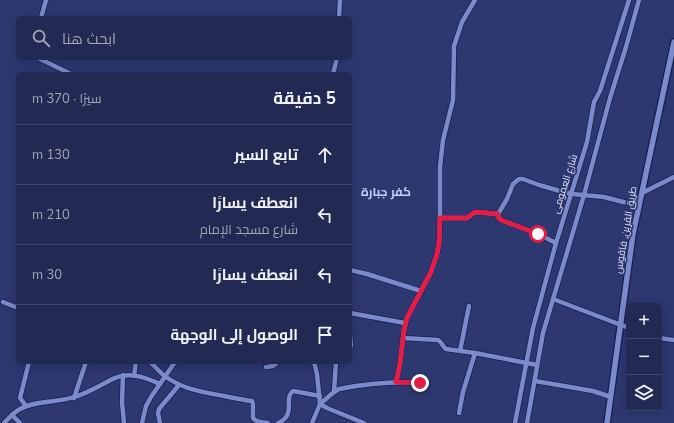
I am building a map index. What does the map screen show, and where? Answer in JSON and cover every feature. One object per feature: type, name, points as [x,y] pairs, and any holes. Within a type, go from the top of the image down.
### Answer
[{"type":"street","points":[[42,16],[46,0]]},
{"type":"street","points":[[339,16],[340,0]]},
{"type":"street","points":[[396,382],[405,324],[409,312],[431,272],[437,254],[440,218],[440,167],[443,140],[453,100],[454,46],[462,22],[475,0]]},
{"type":"street","name":"شارع العمومى","points":[[515,423],[533,328],[556,243],[587,142],[594,102],[600,91],[629,0]]},
{"type":"street","points":[[527,423],[543,333],[552,299],[639,0]]},
{"type":"street","name":"طريق القرين, فاقوس","points":[[607,423],[633,234],[674,42]]},
{"type":"street","points":[[42,60],[67,72]]},
{"type":"street","points":[[333,72],[336,60]]},
{"type":"street","points":[[642,193],[674,177]]},
{"type":"street","points":[[498,214],[507,199],[513,184],[519,179],[572,194],[604,197],[639,206]]},
{"type":"street","points":[[440,218],[467,218],[475,212],[498,214]]},
{"type":"street","points":[[498,214],[498,217],[501,220],[538,234],[556,243]]},
{"type":"street","points":[[352,270],[421,291]]},
{"type":"street","points":[[552,299],[626,327]]},
{"type":"street","points":[[3,302],[16,307]]},
{"type":"street","points":[[460,351],[469,306]]},
{"type":"street","points":[[352,313],[405,324]]},
{"type":"street","points":[[403,338],[438,340],[444,348],[537,365]]},
{"type":"street","points":[[662,338],[674,340]]},
{"type":"street","points":[[459,413],[463,392],[475,353]]},
{"type":"street","points":[[26,406],[20,398],[28,364]]},
{"type":"street","points":[[74,398],[85,364]]},
{"type":"street","points":[[134,376],[136,364]]},
{"type":"street","points":[[154,364],[165,376],[179,385],[191,390],[252,401],[254,420],[268,423]]},
{"type":"street","points":[[142,423],[146,406],[174,364]]},
{"type":"street","points":[[266,367],[271,367],[277,364]]},
{"type":"street","points":[[312,423],[320,404],[314,364]]},
{"type":"street","points":[[334,392],[336,364]]},
{"type":"street","points":[[123,376],[122,402],[124,423]]},
{"type":"street","points":[[4,423],[19,409],[26,406],[74,398],[91,391],[116,377],[140,376],[160,384]]},
{"type":"street","points":[[535,381],[593,391],[611,397]]},
{"type":"street","points":[[320,404],[334,392],[344,388],[396,382],[420,383]]},
{"type":"street","points":[[160,423],[158,413],[159,409],[179,385]]},
{"type":"street","points":[[278,423],[287,415],[289,410],[289,395],[291,392],[293,391],[320,396]]},
{"type":"street","points":[[320,404],[326,408],[364,423]]},
{"type":"street","points":[[12,415],[20,423]]},
{"type":"district","name":"كفر جبارة","points":[[386,192]]},
{"type":"route","points":[[420,383],[396,382],[405,324],[409,312],[431,272],[437,254],[440,218],[467,218],[475,212],[498,214],[498,217],[501,220],[538,234]]}]
